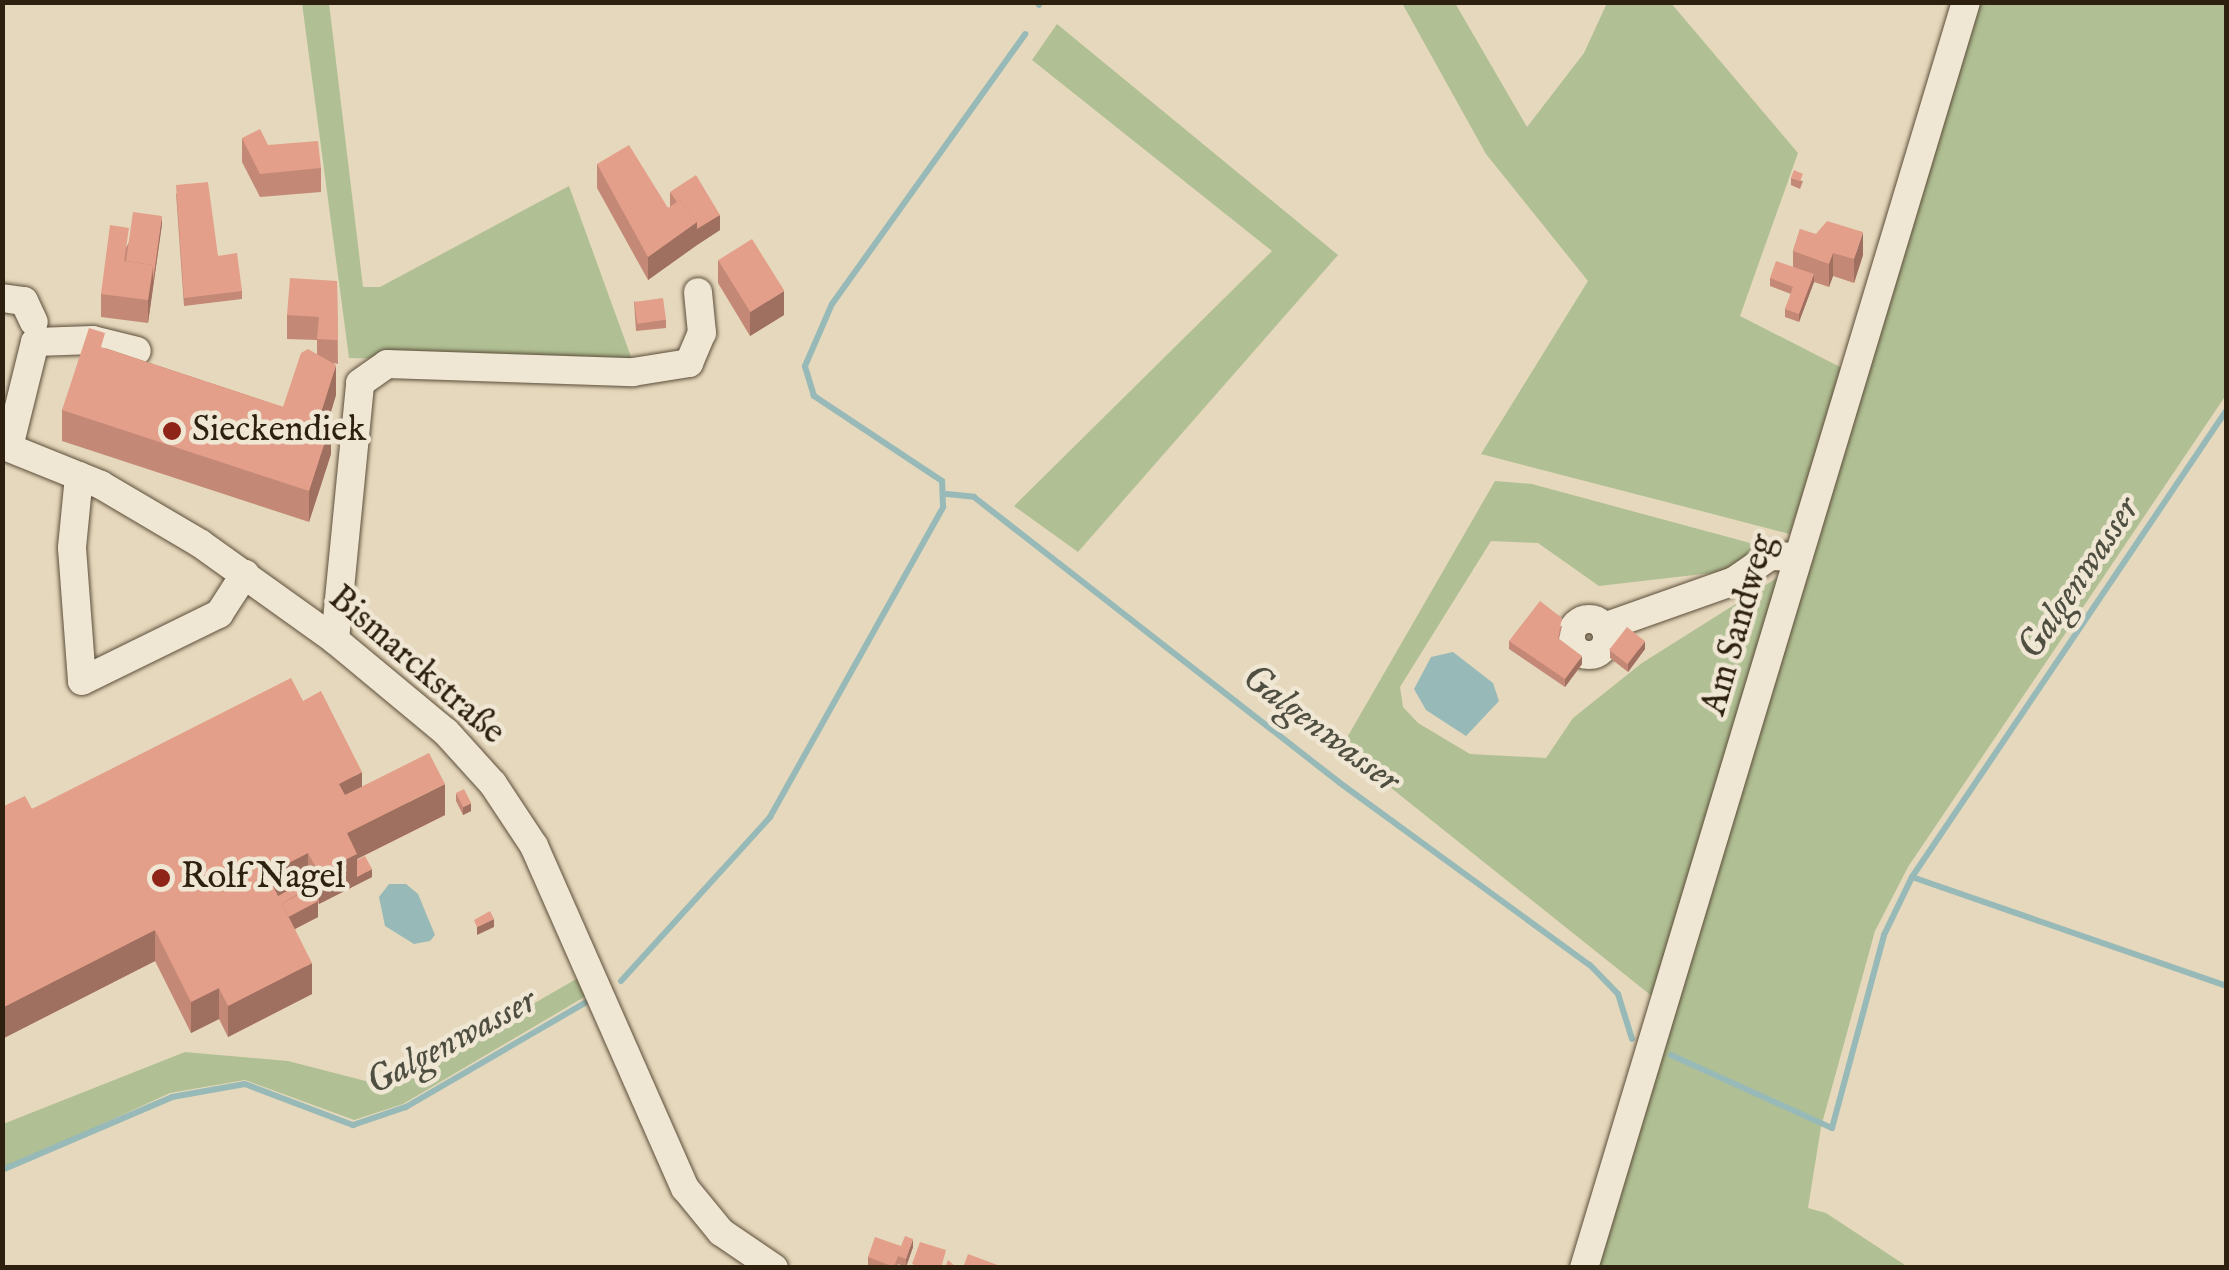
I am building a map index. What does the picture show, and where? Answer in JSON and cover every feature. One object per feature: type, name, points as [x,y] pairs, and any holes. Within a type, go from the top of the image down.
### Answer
[{"type":"street","name":"Am Sandweg","points":[[1584,1268],[1966,2]]},
{"type":"street","points":[[335,640],[360,383],[387,364],[632,372],[689,363],[702,333],[698,292]]},
{"type":"street","points":[[2,298],[24,301],[34,322]]},
{"type":"street","points":[[6,446],[34,342],[93,340],[137,351]]},
{"type":"street","name":"Bismarckstraße","points":[[6,446],[79,476],[245,574],[335,640],[446,732],[492,784],[534,846],[672,1168],[721,1232],[774,1268]]},
{"type":"street","points":[[79,476],[72,548],[82,681],[219,614],[245,574]]},
{"type":"street","points":[[1604,627],[1734,581],[1770,556],[1798,556]]},
{"type":"green space","points":[[302,3],[329,3],[363,287],[380,287],[569,186],[634,365],[349,358]]},
{"type":"green space","points":[[1402,3],[1455,3],[1527,127],[1584,53],[1607,3],[1671,3],[1798,153],[1740,316],[1842,368],[1790,534],[1481,454],[1588,281],[1486,154]]},
{"type":"green space","points":[[1973,3],[2226,3],[2226,395],[1908,867],[1875,931],[1821,1127],[1808,1208],[1826,1213],[1908,1267],[1595,1268]]},
{"type":"green space","points":[[1057,24],[1338,255],[1078,552],[1014,506],[1272,251],[1032,60]]},
{"type":"green space","points":[[1495,481],[1532,484],[1765,547],[1720,572],[1599,586],[1538,543],[1491,541],[1400,687],[1403,707],[1418,723],[1470,754],[1546,758],[1573,718],[1642,663],[1783,574],[1658,1001],[1341,748]]},
{"type":"green space","points":[[578,978],[586,996],[403,1104],[354,1120],[245,1080],[170,1093],[3,1170],[3,1124],[185,1052],[288,1061],[389,1087]]},
{"type":"water","points":[[1453,652],[1493,683],[1499,701],[1466,736],[1426,710],[1414,689],[1431,657]]},
{"type":"water","points":[[389,884],[406,884],[418,894],[435,935],[430,941],[414,944],[385,926],[379,897]]},
{"type":"building","points":[[260,129],[268,145],[318,141],[321,168],[260,174],[242,138]]},
{"type":"building","points":[[629,145],[668,208],[680,200],[697,222],[648,257],[597,164]]},
{"type":"building","points":[[1794,170],[1803,174],[1800,181],[1791,178]]},
{"type":"building","points":[[696,175],[720,215],[697,229],[697,222],[670,192]]},
{"type":"building","points":[[208,182],[218,256],[237,253],[242,291],[184,298],[176,185]]},
{"type":"building","points":[[133,212],[162,216],[153,281],[153,265],[126,261]]},
{"type":"building","points":[[1827,221],[1863,232],[1854,259],[1833,253],[1829,264],[1793,251],[1800,229],[1816,234]]},
{"type":"building","points":[[110,225],[129,228],[124,261],[153,265],[148,300],[101,294]]},
{"type":"building","points":[[752,239],[784,291],[750,312],[718,260]]},
{"type":"building","points":[[1776,261],[1814,274],[1799,314],[1785,309],[1793,287],[1770,278]]},
{"type":"building","points":[[290,278],[337,281],[338,340],[317,339],[319,317],[287,315]]},
{"type":"building","points":[[663,298],[666,320],[637,324],[634,302]]},
{"type":"building","points":[[89,328],[105,333],[101,347],[283,407],[301,353],[308,349],[336,365],[319,419],[331,423],[309,491],[62,410]]},
{"type":"building","points":[[1540,601],[1562,618],[1558,638],[1582,656],[1565,679],[1509,641]]},
{"type":"building","points":[[1627,627],[1645,641],[1627,664],[1609,650]]},
{"type":"building","name":"Rolf Nagel","points":[[291,678],[303,701],[321,691],[362,772],[339,784],[345,795],[429,753],[445,784],[347,833],[357,854],[319,873],[308,853],[267,874],[312,963],[228,1006],[219,988],[191,1002],[155,930],[2,1008],[2,807],[25,796],[32,809]]},
{"type":"building","points":[[464,789],[471,803],[463,807],[456,793]]},
{"type":"building","points":[[365,856],[372,869],[357,877],[357,860]]},
{"type":"building","points":[[306,880],[310,887],[281,903],[277,896]]},
{"type":"building","points":[[311,888],[318,901],[289,917],[282,903]]},
{"type":"building","points":[[490,911],[494,919],[477,927],[474,920]]},
{"type":"building","points":[[905,1236],[913,1239],[906,1259],[898,1256],[894,1267],[868,1257],[875,1237],[901,1246]]},
{"type":"building","points":[[920,1242],[946,1250],[941,1268],[912,1264]]},
{"type":"building","points":[[968,1254],[1000,1266],[963,1268]]},
{"type":"waterway","name":"Galgenwasser","points":[[621,981],[770,817],[943,507],[942,481],[814,396],[805,366],[832,304],[1025,34]]},
{"type":"waterway","name":"Galgenwasser","points":[[1671,1055],[1832,1128],[1884,935],[1912,877],[2226,411]]},
{"type":"waterway","name":"Galgenwasser","points":[[947,494],[974,497],[1340,783],[1590,965],[1618,994],[1632,1039]]},
{"type":"waterway","name":"Galgenwasser","points":[[1912,877],[2226,986]]},
{"type":"waterway","name":"Galgenwasser","points":[[2,1170],[172,1097],[245,1084],[353,1125],[406,1107],[588,1001]]},
{"type":"place","name":"Sieckendiek","points":[[172,431]]},
{"type":"place","name":"Rolf Nagel","points":[[161,878]]}]
